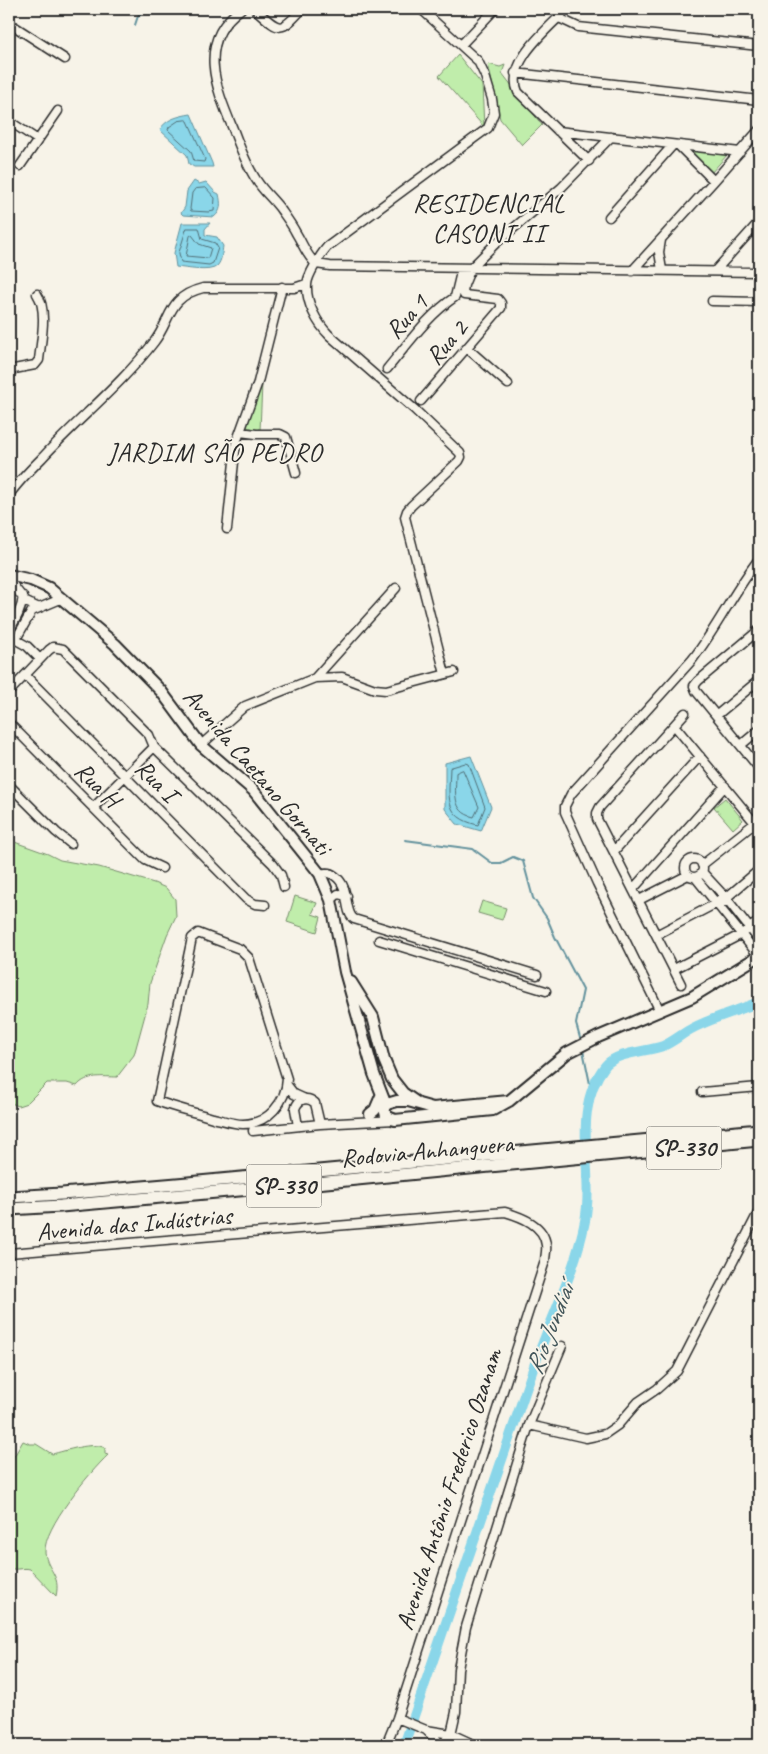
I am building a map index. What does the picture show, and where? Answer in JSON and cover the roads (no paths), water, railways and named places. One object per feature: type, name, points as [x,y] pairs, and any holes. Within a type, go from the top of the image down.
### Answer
[{"type":"highway","name":"Rodovia Anhanguera","points":[[9,1209],[61,1206],[609,1149],[759,1130]]},
{"type":"highway","name":"Rodovia Anhanguera","points":[[609,1149],[759,1140]]},
{"type":"highway","name":"Rodovia Anhanguera","points":[[9,1197],[560,1154]]},
{"type":"main road","name":"Avenida Caetano Gornati","points":[[9,575],[31,580],[50,588],[115,644],[161,691],[201,745],[253,790],[320,874],[331,900],[345,972],[384,1103]]},
{"type":"main road","points":[[384,1103],[386,1116],[395,1120],[414,1119],[509,1102],[567,1053],[692,997],[759,956]]},
{"type":"main road","points":[[345,972],[373,1018],[384,1060],[392,1080],[419,1105]]},
{"type":"main road","points":[[358,1020],[365,1014],[373,1018]]},
{"type":"main road","points":[[370,1114],[384,1103],[397,1101],[408,1101],[433,1108],[455,1111]]},
{"type":"main road","points":[[414,1119],[419,1105]]},
{"type":"street","points":[[241,9],[222,26],[217,37],[213,64],[215,82],[248,167],[258,183],[280,209],[296,232],[308,256],[316,264],[330,266],[759,272]]},
{"type":"street","points":[[254,9],[278,27],[284,27],[302,9]]},
{"type":"street","points":[[201,745],[245,706],[315,678],[342,677],[375,689],[386,690],[450,673],[405,517],[411,506],[459,461],[460,453],[414,409],[329,335],[320,325],[314,314],[306,284],[327,247],[488,128],[492,121],[494,113],[492,99],[478,61],[421,9]]},
{"type":"street","points":[[461,45],[495,9]]},
{"type":"street","points":[[567,9],[527,51],[518,64],[514,84],[518,92],[588,160]]},
{"type":"street","points":[[558,18],[578,27],[759,46]]},
{"type":"street","points":[[9,23],[64,59]]},
{"type":"street","points":[[515,73],[759,100]]},
{"type":"street","points":[[20,166],[58,111]]},
{"type":"street","points":[[9,121],[38,140]]},
{"type":"street","points":[[632,271],[759,130]]},
{"type":"street","points":[[558,131],[740,152]]},
{"type":"street","points":[[460,294],[471,268],[495,244],[561,188],[611,136]]},
{"type":"street","points":[[675,145],[714,181]]},
{"type":"street","points":[[609,217],[675,145]]},
{"type":"street","points":[[715,272],[759,222]]},
{"type":"street","points":[[661,240],[662,270]]},
{"type":"street","points":[[460,294],[462,268]]},
{"type":"street","points":[[9,495],[49,450],[114,386],[155,341],[167,316],[182,297],[203,288],[294,288],[306,284]]},
{"type":"street","points":[[227,529],[236,443],[258,382],[282,288]]},
{"type":"street","points":[[9,370],[35,365],[39,360],[43,312],[42,300],[37,294]]},
{"type":"street","name":"Rua 2","points":[[421,401],[501,308],[501,303],[498,299],[460,294]]},
{"type":"street","name":"Rua 1","points":[[387,368],[435,312],[446,302],[460,294]]},
{"type":"street","points":[[712,301],[759,302]]},
{"type":"street","points":[[468,348],[508,384]]},
{"type":"street","points":[[240,432],[280,434],[286,437],[296,473]]},
{"type":"street","points":[[660,1011],[564,812],[565,806],[571,794],[692,660],[708,639],[746,576],[759,559]]},
{"type":"street","points":[[9,580],[26,602],[39,608]]},
{"type":"street","points":[[315,678],[396,588]]},
{"type":"street","points":[[9,630],[22,605],[22,596]]},
{"type":"street","points":[[40,659],[27,646],[13,638],[32,611],[63,598]]},
{"type":"street","points":[[759,630],[698,680],[694,686],[759,768]]},
{"type":"street","points":[[9,692],[53,647],[58,646],[63,649],[150,734],[154,747],[274,864],[281,875],[284,887]]},
{"type":"street","name":"Rua I","points":[[25,676],[246,899],[255,904],[265,905]]},
{"type":"street","points":[[717,715],[759,680]]},
{"type":"street","points":[[681,984],[597,819],[597,813],[600,807],[685,713]]},
{"type":"street","name":"Rua H","points":[[9,723],[145,860],[162,868]]},
{"type":"street","points":[[639,900],[697,872],[757,825],[674,725]]},
{"type":"street","points":[[741,745],[759,730]]},
{"type":"street","points":[[94,807],[154,747]]},
{"type":"street","points":[[614,851],[700,756]]},
{"type":"street","points":[[9,786],[71,844]]},
{"type":"street","points":[[633,889],[725,786]]},
{"type":"street","points":[[656,935],[717,903],[723,904],[726,898],[759,870]]},
{"type":"street","points":[[320,874],[325,872],[333,874],[340,880],[345,887],[351,917],[534,974],[526,985]]},
{"type":"street","points":[[697,872],[726,898],[759,940]]},
{"type":"street","points":[[697,872],[717,903],[759,956]]},
{"type":"street","points":[[331,900],[338,894],[347,896]]},
{"type":"street","points":[[674,969],[742,934],[759,921]]},
{"type":"street","points":[[386,929],[381,941],[546,991]]},
{"type":"street","points":[[202,934],[234,947],[245,952],[249,958],[287,1079],[287,1085],[278,1107],[262,1120],[250,1124],[242,1124],[157,1101],[194,935],[202,934]]},
{"type":"street","points":[[287,1085],[294,1094],[315,1103],[320,1124]]},
{"type":"street","points":[[702,1092],[759,1087]]},
{"type":"street","points":[[298,1126],[295,1112],[296,1105],[305,1099]]},
{"type":"street","points":[[278,1107],[295,1112]]},
{"type":"street","points":[[350,1123],[370,1114]]},
{"type":"street","points":[[253,1131],[320,1124],[395,1120]]},
{"type":"street","points":[[529,1425],[586,1438],[605,1434],[618,1425],[638,1402],[657,1389],[677,1371],[759,1211]]},
{"type":"street","name":"Avenida das Indústrias","points":[[9,1253],[506,1212],[537,1226],[546,1244]]},
{"type":"street","name":"Avenida Antônio Frederico Ozanam","points":[[386,1745],[400,1720],[545,1261],[546,1244]]},
{"type":"street","points":[[425,1729],[443,1745],[451,1734],[456,1712],[458,1669],[466,1627],[529,1425],[562,1346]]},
{"type":"street","points":[[400,1720],[425,1729],[451,1734],[462,1742],[475,1745]]},
{"type":"water","points":[[191,114],[213,167],[194,167],[189,164],[187,155],[160,130],[165,123],[177,117]]},
{"type":"water","points":[[194,181],[199,184],[206,182],[219,194],[220,207],[214,217],[183,215],[181,213],[185,207],[187,191]]},
{"type":"water","points":[[182,223],[210,223],[205,229],[205,235],[217,237],[223,246],[221,259],[217,266],[204,270],[176,267],[174,253]]},
{"type":"water","points":[[471,756],[491,807],[481,831],[457,824],[445,809],[445,763]]},
{"type":"waterway","points":[[135,25],[138,16],[144,9]]},
{"type":"waterway","points":[[405,840],[473,849],[492,863],[501,863],[513,857],[523,861],[533,898],[547,918],[583,990],[576,1024],[580,1038]]},
{"type":"waterway","name":"Rio Jundiaí","points":[[404,1745],[532,1372],[581,1240],[587,1202],[586,1122],[589,1102],[595,1084],[610,1061],[624,1055],[663,1046],[701,1024],[759,1002]]},
{"type":"waterway","points":[[583,1050],[590,1084],[588,1098]]},
{"type":"district","name":"RESIDENCIAL CASONI II","points":[[489,218]]},
{"type":"district","name":"JARDIM SÃO PEDRO","points":[[215,452]]}]
